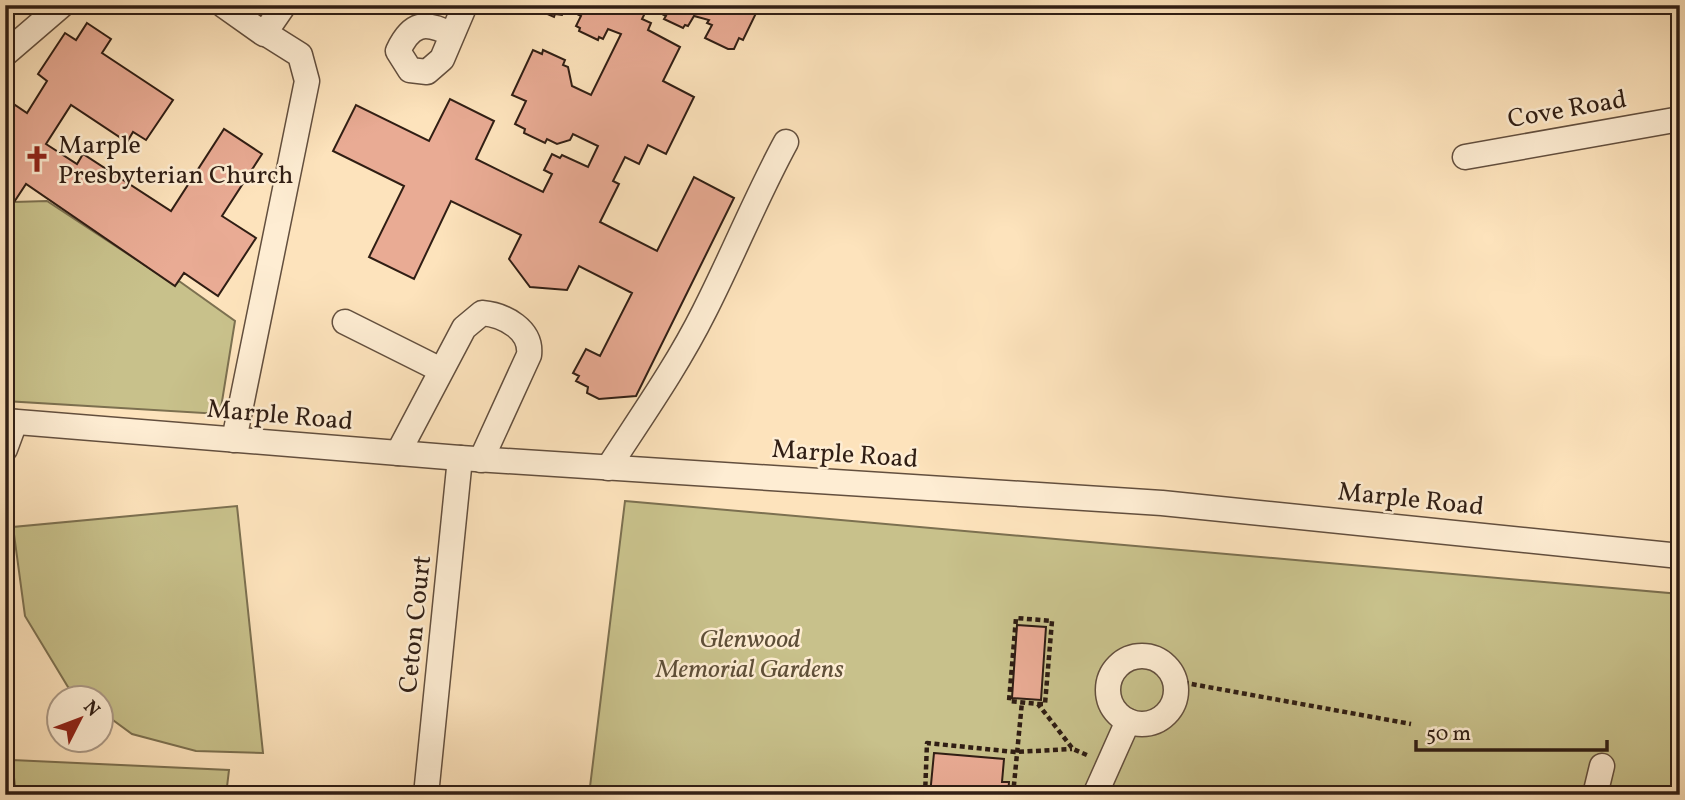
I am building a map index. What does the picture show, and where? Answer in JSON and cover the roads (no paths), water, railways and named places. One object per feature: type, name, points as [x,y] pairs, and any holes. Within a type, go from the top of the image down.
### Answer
[{"type":"street","points":[[5,54],[62,5]]},
{"type":"street","points":[[223,5],[300,55],[307,81],[234,440]]},
{"type":"street","points":[[265,33],[285,5]]},
{"type":"street","points":[[452,35],[466,5]]},
{"type":"street","name":"Cove Road","points":[[1465,157],[1680,118]]},
{"type":"street","points":[[608,468],[661,387],[704,312],[748,213],[786,142]]},
{"type":"street","name":"Ceton Court","points":[[426,795],[470,459],[529,355],[531,341],[525,332],[492,314],[482,313],[464,328],[442,370]]},
{"type":"street","points":[[345,322],[442,370],[398,453]]},
{"type":"street","points":[[5,449],[10,421]]},
{"type":"street","name":"Marple Road","points":[[10,421],[470,459],[1162,503],[1680,556]]},
{"type":"street","points":[[1142,655],[1153,657],[1163,663],[1175,681],[1174,703],[1160,719],[1139,724],[1128,721],[1112,705],[1109,694],[1113,672],[1121,663],[1142,655]]},
{"type":"street","points":[[1095,795],[1128,721]]},
{"type":"street","points":[[1595,795],[1602,766]]},
{"type":"place","name":"Marple Presbyterian Church","points":[[37,159]]},
{"type":"park label","name":"Glenwood Memorial Gardens","points":[[750,653]]}]
